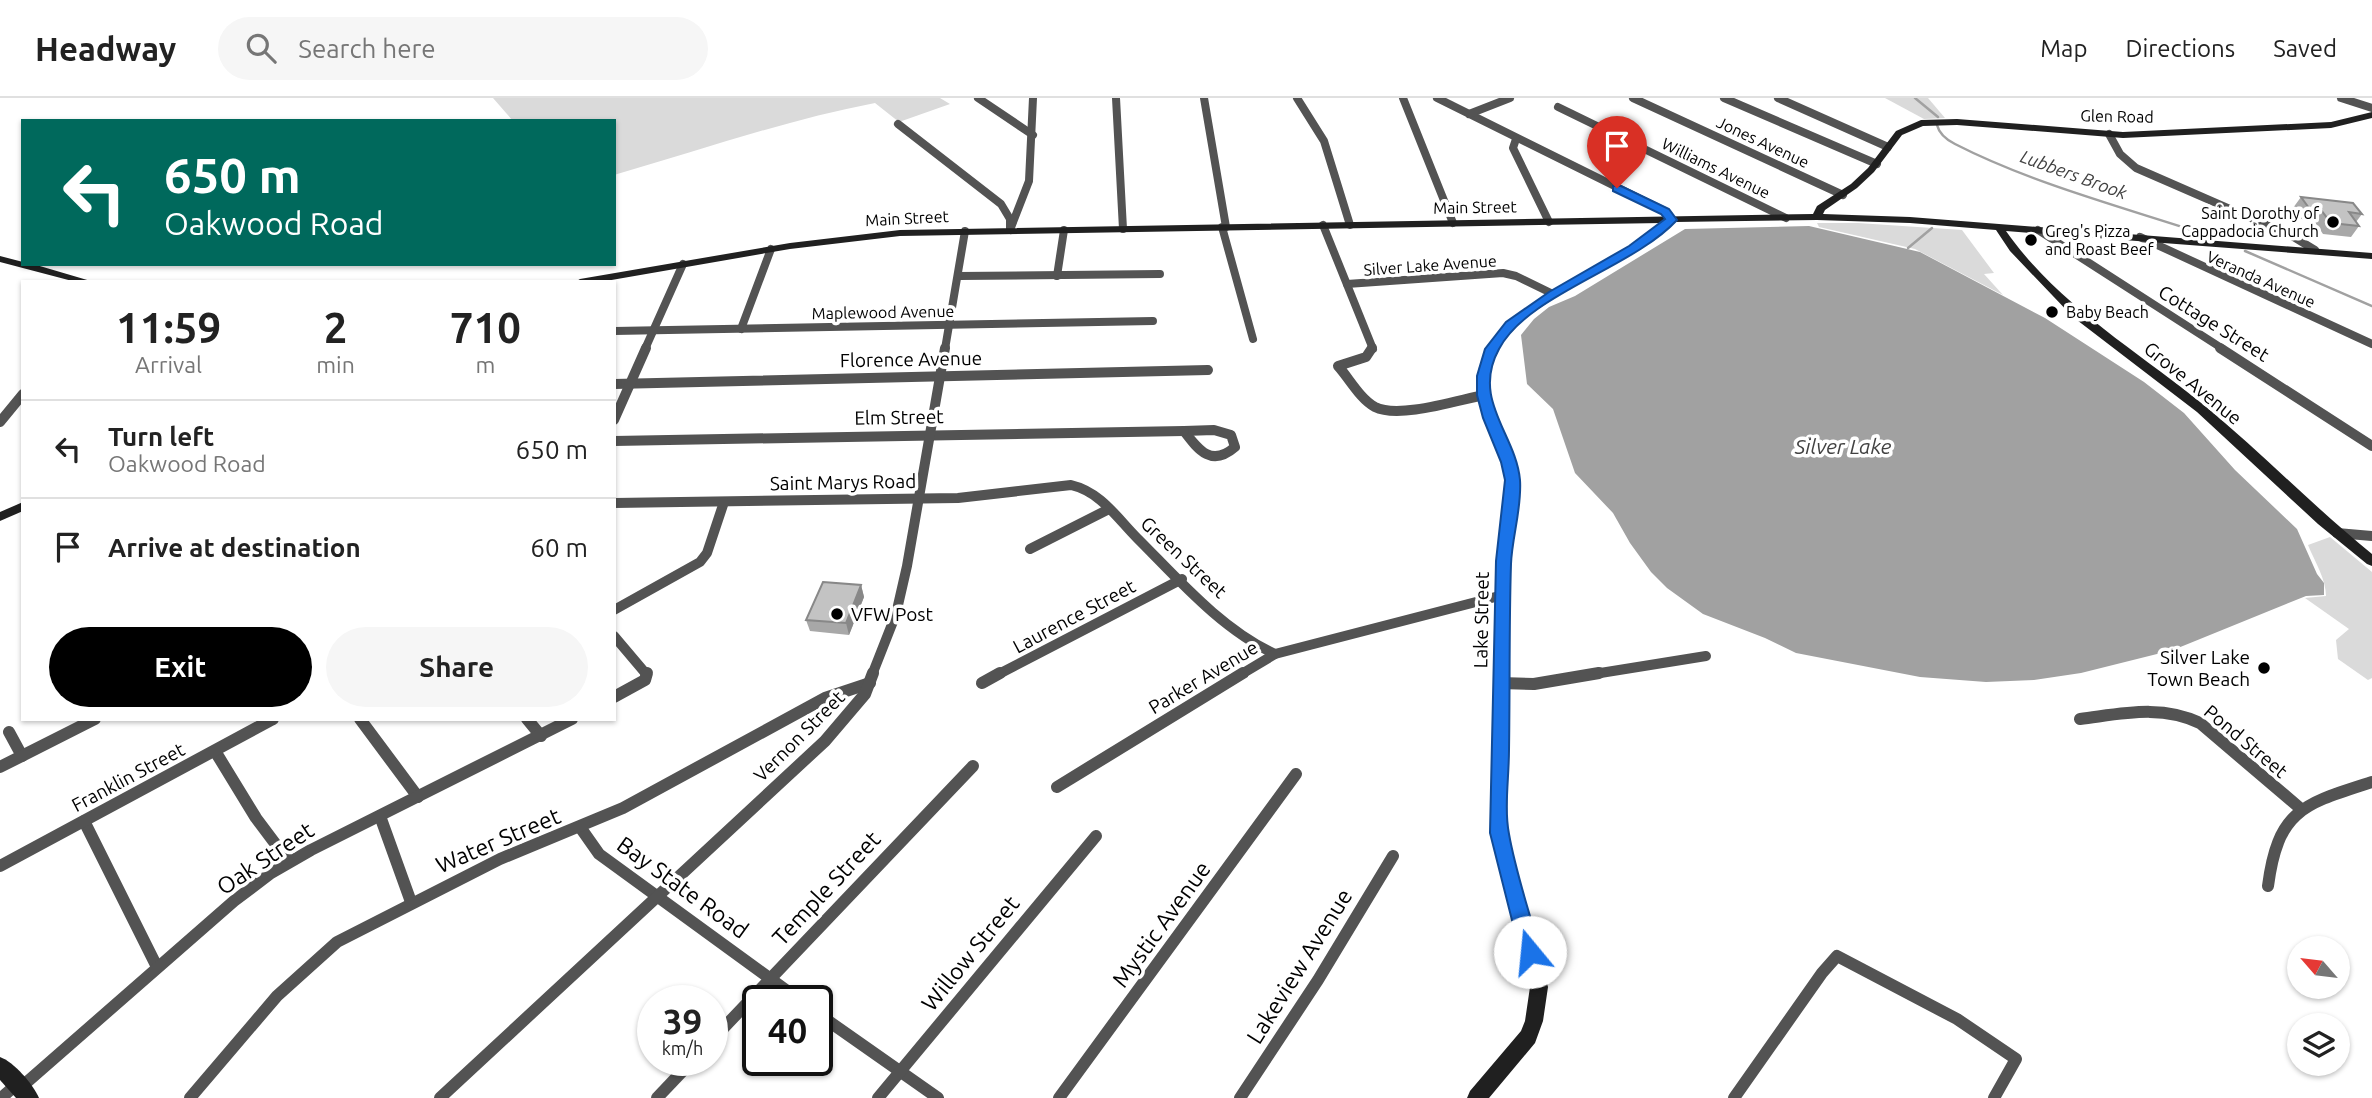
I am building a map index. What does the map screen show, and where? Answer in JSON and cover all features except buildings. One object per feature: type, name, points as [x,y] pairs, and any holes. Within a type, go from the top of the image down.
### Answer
[{"type":"street","points":[[978,98],[1033,135]]},
{"type":"street","points":[[1010,230],[1031,181],[1033,98]]},
{"type":"street","points":[[1116,98],[1123,229]]},
{"type":"street","points":[[1204,98],[1224,227],[1253,339]]},
{"type":"street","points":[[1297,98],[1324,141],[1350,225]]},
{"type":"street","points":[[1403,98],[1453,223]]},
{"type":"street","points":[[1437,98],[1665,211],[1672,220]]},
{"type":"street","points":[[1469,114],[1510,98]]},
{"type":"street","name":"Jones Avenue","points":[[1633,98],[1843,195]]},
{"type":"street","points":[[1724,98],[1877,164]]},
{"type":"street","points":[[1779,98],[1888,147]]},
{"type":"street","points":[[2341,98],[2372,108]]},
{"type":"street","name":"Williams Avenue","points":[[1558,107],[1786,218]]},
{"type":"street","name":"Glen Road","points":[[1817,217],[1823,206],[1843,195],[1877,164],[1903,130],[1937,122],[2109,134],[2330,125],[2372,115]]},
{"type":"street","points":[[898,124],[1001,204],[1010,219],[1010,230]]},
{"type":"street","points":[[2109,134],[2120,154],[2136,168],[2292,236],[2315,250]]},
{"type":"street","points":[[1516,139],[1513,148],[1549,222]]},
{"type":"street","name":"Main Street","points":[[591,280],[771,248],[872,235],[1010,230],[1817,217],[1882,218],[2372,256]]},
{"type":"street","name":"Lake Street","points":[[1477,1098],[1528,1037],[1538,1004],[1536,972],[1511,887],[1499,833],[1504,550],[1513,480],[1484,395],[1485,367],[1498,340],[1510,325],[1553,295],[1633,249],[1672,220]]},
{"type":"street","points":[[1323,225],[1373,351],[1366,357],[1338,366],[1371,404],[1380,409],[1404,409],[1484,395]]},
{"type":"street","name":"Grove Avenue","points":[[1999,227],[2014,248],[2076,314],[2201,409],[2337,533],[2372,561]]},
{"type":"street","points":[[1057,276],[1064,230]]},
{"type":"street","name":"Cottage Street","points":[[2038,230],[2372,446]]},
{"type":"street","name":"Vernon Street","points":[[440,1098],[839,727],[858,705],[870,683],[896,614],[965,231]]},
{"type":"street","name":"Veranda Avenue","points":[[2140,237],[2154,246],[2372,344]]},
{"type":"street","points":[[741,329],[771,248]]},
{"type":"street","points":[[0,258],[21,264]]},
{"type":"street","points":[[616,416],[683,264]]},
{"type":"street","points":[[30,266],[82,280]]},
{"type":"street","name":"Silver Lake Avenue","points":[[1347,284],[1503,273],[1516,276],[1553,295]]},
{"type":"street","points":[[959,275],[1160,274]]},
{"type":"street","name":"Maplewood Avenue","points":[[616,331],[1153,321]]},
{"type":"street","name":"Florence Avenue","points":[[616,384],[1208,370]]},
{"type":"street","points":[[0,422],[21,396]]},
{"type":"street","name":"Elm Street","points":[[616,441],[1184,430],[1226,432],[1234,439],[1235,447],[1223,456],[1208,456],[1197,450],[1184,430]]},
{"type":"street","name":"Saint Marys Road","points":[[616,503],[997,495],[1071,485]]},
{"type":"street","name":"Green Street","points":[[1071,485],[1088,489],[1250,642],[1275,654]]},
{"type":"street","points":[[616,609],[700,562],[707,553],[724,502]]},
{"type":"street","points":[[0,517],[21,507]]},
{"type":"street","points":[[1030,548],[1109,509]]},
{"type":"street","points":[[2337,533],[2372,536]]},
{"type":"street","name":"Laurence Street","points":[[982,683],[1182,579]]},
{"type":"street","name":"Parker Avenue","points":[[1057,787],[1275,654],[1503,595]]},
{"type":"street","points":[[616,638],[648,672],[648,677],[616,696]]},
{"type":"street","points":[[1500,683],[1534,684],[1706,656]]},
{"type":"street","name":"Water Street","points":[[190,1098],[261,1014],[319,954],[356,930],[527,847],[580,827],[645,797],[825,698],[870,683]]},
{"type":"street","name":"Pond Street","points":[[2080,719],[2164,711],[2188,716],[2200,723],[2301,809]]},
{"type":"street","points":[[0,767],[91,721]]},
{"type":"street","name":"Franklin Street","points":[[0,866],[270,721]]},
{"type":"street","points":[[361,721],[418,797]]},
{"type":"street","points":[[529,721],[541,736]]},
{"type":"street","name":"Oak Street","points":[[16,1093],[234,901],[289,862],[568,721]]},
{"type":"street","points":[[9,732],[22,756]]},
{"type":"street","points":[[215,751],[256,818],[289,862]]},
{"type":"street","name":"Temple Street","points":[[728,1023],[973,766]]},
{"type":"street","name":"Mystic Avenue","points":[[1059,1098],[1296,774]]},
{"type":"street","points":[[2268,886],[2271,855],[2288,820],[2301,809],[2372,782]]},
{"type":"street","points":[[380,816],[411,902]]},
{"type":"street","points":[[85,821],[157,967]]},
{"type":"street","name":"Bay State Road","points":[[580,827],[599,854],[779,985]]},
{"type":"street","name":"Willow Street","points":[[878,1098],[1096,836]]},
{"type":"street","name":"Lakeview Avenue","points":[[1240,1098],[1318,980],[1392,856]]},
{"type":"street","points":[[1734,1098],[1822,973],[1837,956],[1957,1019],[2016,1059],[1994,1098]]},
{"type":"street","points":[[833,1024],[939,1098]]},
{"type":"street","points":[[0,1066],[16,1093]]},
{"type":"street","points":[[657,1098],[678,1076]]},
{"type":"shaded area","points":[[493,98],[940,98],[950,104],[899,122],[875,103],[776,127],[616,174],[616,119],[511,119]]},
{"type":"shaded area","points":[[1885,98],[1928,98],[1945,118],[1924,119]]},
{"type":"shaded area","points":[[1817,223],[1962,230],[1994,273],[1984,274],[2003,295],[1915,249],[1819,227]]},
{"type":"shaded area","points":[[2330,537],[2372,572],[2372,678],[2368,680],[2338,659],[2336,640],[2349,629],[2305,598],[2326,596],[2322,577],[2308,545]]},
{"type":"water","name":"Silver Lake","points":[[1809,226],[1920,252],[2045,318],[2144,382],[2184,413],[2235,470],[2297,529],[2317,574],[2324,583],[2324,595],[2306,596],[2173,650],[2081,673],[2034,680],[1986,682],[1920,677],[1796,653],[1703,614],[1667,588],[1651,572],[1613,513],[1575,473],[1553,409],[1527,384],[1521,335],[1534,319],[1549,307],[1575,296],[1685,229]]},
{"type":"waterway","name":"Lubbers Brook","points":[[1915,98],[1938,117]]},
{"type":"waterway","name":"Lubbers Brook","points":[[1937,125],[1941,133],[1952,142],[2016,171],[2210,236]]},
{"type":"waterway","points":[[1908,248],[1932,228]]},
{"type":"waterway","name":"Lubbers Brook","points":[[2245,251],[2372,306]]},
{"type":"place","name":"Saint Dorothy of Cappadocia Church","points":[[2333,222]]},
{"type":"place","name":"Greg's Pizza and Roast Beef","points":[[2031,240]]},
{"type":"place","name":"Baby Beach","points":[[2052,312]]},
{"type":"place","name":"VFW Post","points":[[837,614]]},
{"type":"place","name":"Silver Lake Town Beach","points":[[2264,668]]},
{"type":"route","points":[[1530,952],[1499,833],[1497,802],[1503,561],[1513,480],[1484,395],[1485,367],[1492,349],[1510,325],[1553,295],[1633,249],[1672,220],[1665,211],[1617,188]]}]
